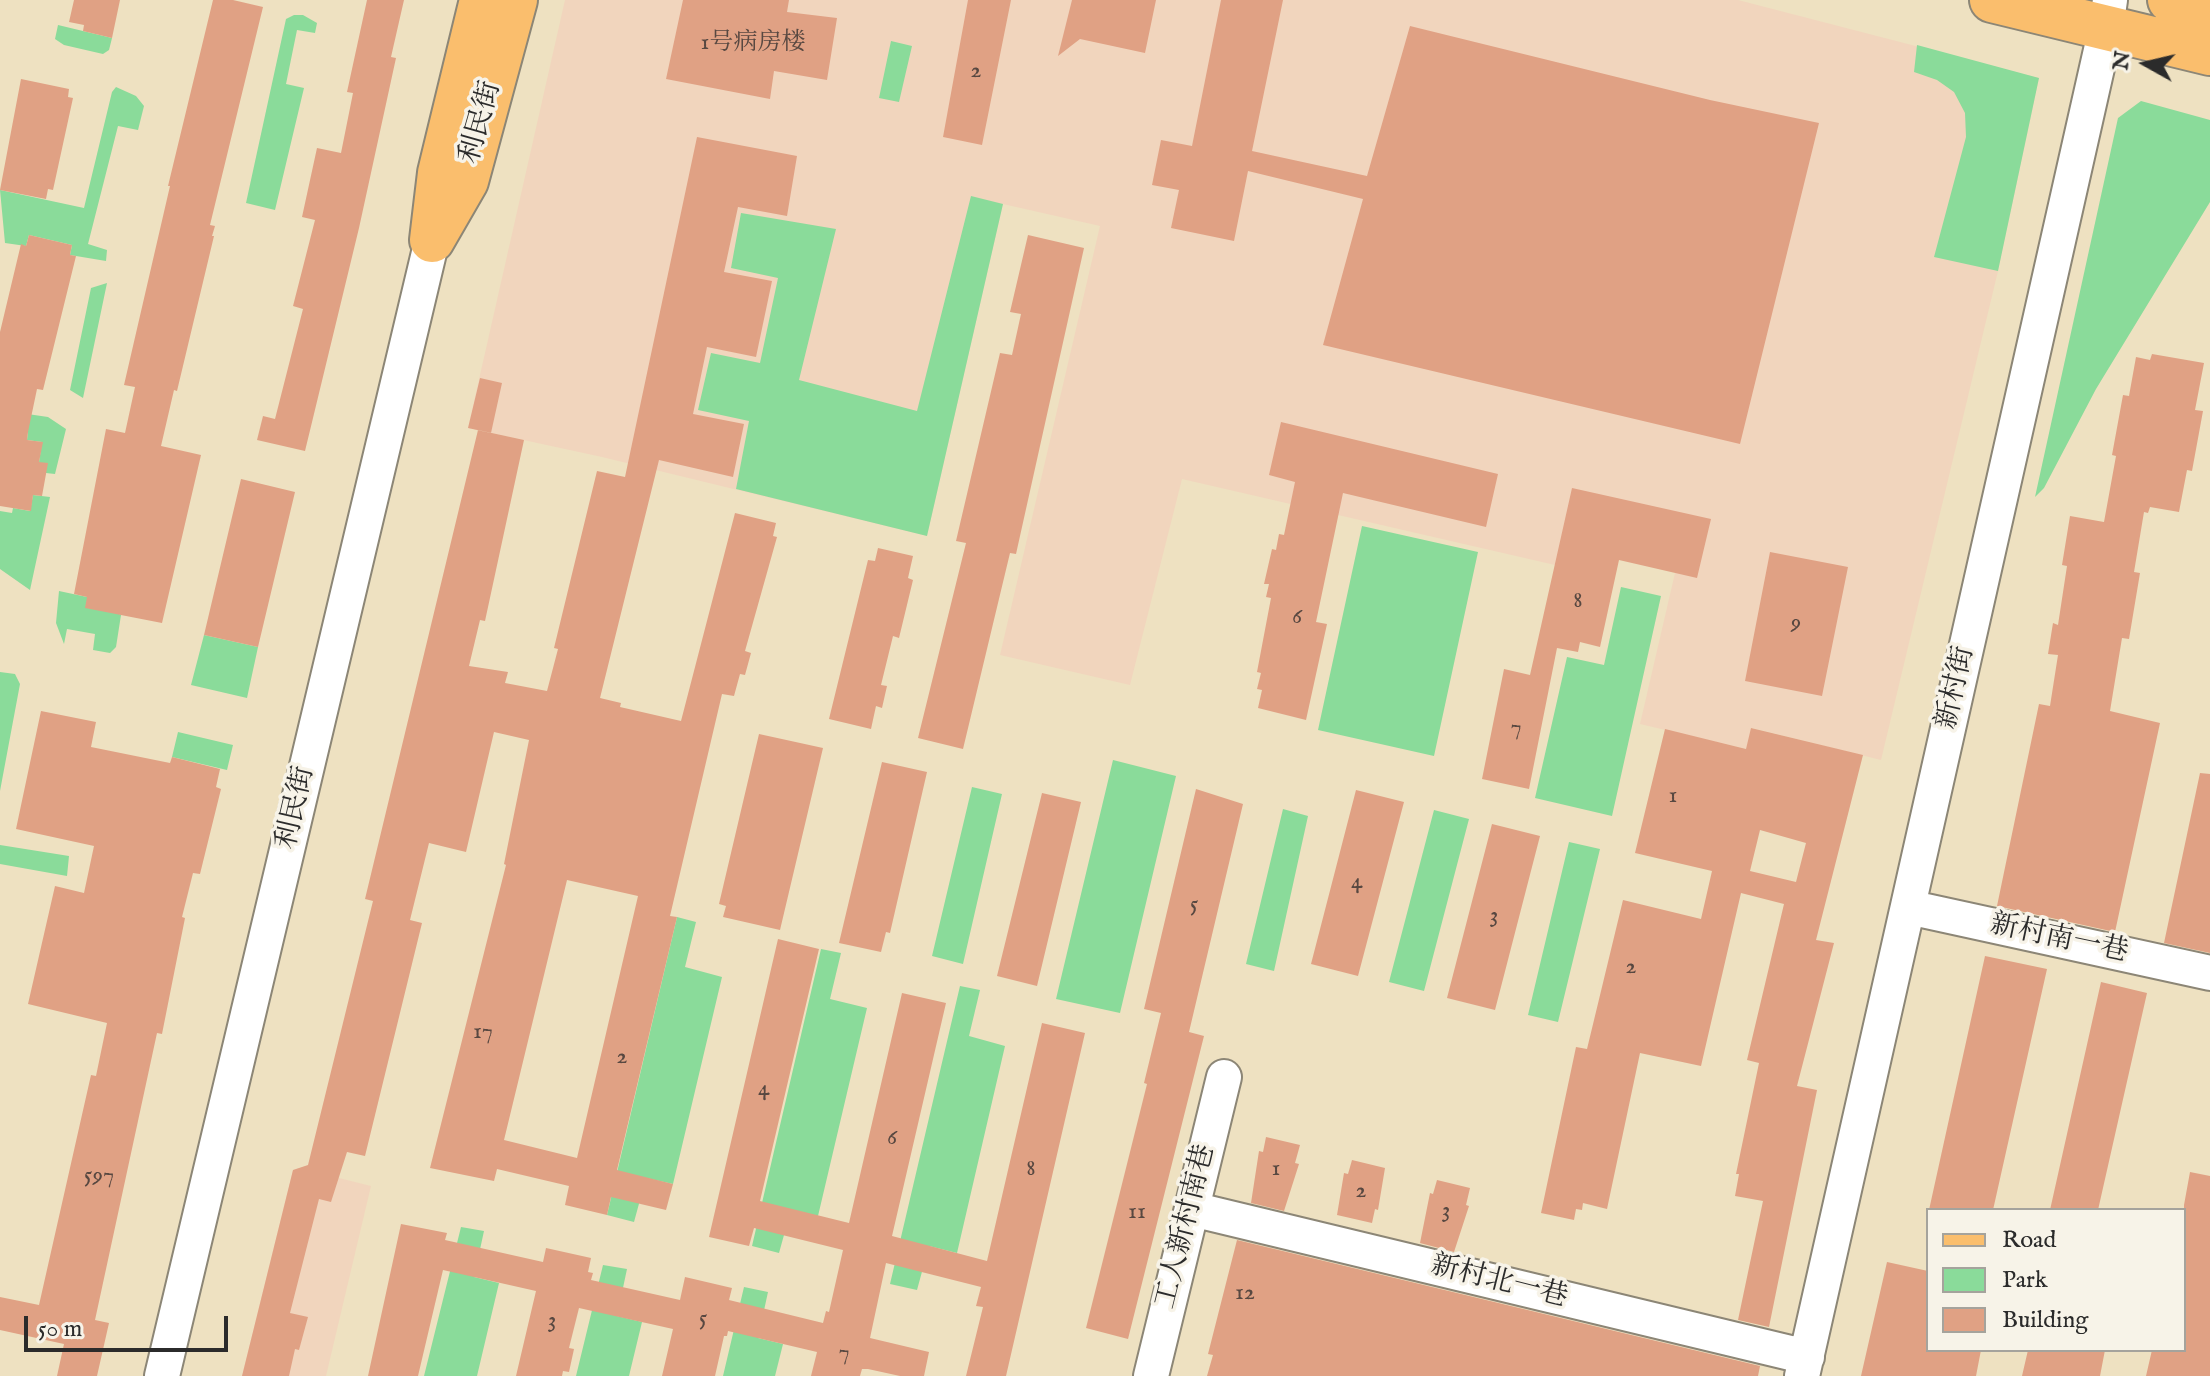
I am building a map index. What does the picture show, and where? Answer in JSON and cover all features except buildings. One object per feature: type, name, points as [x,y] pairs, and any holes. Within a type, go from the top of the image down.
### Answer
[{"type":"main road","name":"利民街","points":[[432,240],[440,173],[482,0]]},
{"type":"main road","name":"利民街","points":[[432,240],[466,181],[515,0]]},
{"type":"main road","points":[[1992,0],[2108,14],[2210,53]]},
{"type":"main road","points":[[2170,0],[2210,10]]},
{"type":"street","name":"新村街","points":[[1804,1366],[2108,14]]},
{"type":"street","name":"利民街","points":[[162,1376],[432,240]]},
{"type":"street","name":"新村南一巷","points":[[1908,907],[2210,973]]},
{"type":"street","name":"工人新村南巷","points":[[1151,1376],[1224,1077]]},
{"type":"street","name":"新村北一巷","points":[[1192,1209],[1804,1366]]},
{"type":"shaded area","points":[[565,0],[1738,0],[2039,78],[1998,271],[1881,760],[1752,728],[1746,749],[1640,724],[1675,573],[1656,545],[1555,565],[1182,479],[1130,685],[1000,655],[1100,226],[1003,204],[927,536],[602,457],[468,428]]},
{"type":"shaded area","points":[[299,1168],[371,1186],[326,1376],[242,1376],[293,1170]]},
{"type":"green space","points":[[303,15],[317,23],[315,33],[297,30],[286,84],[304,88],[275,210],[246,203],[286,19]]},
{"type":"green space","points":[[58,25],[112,38],[109,50],[103,54],[64,45],[55,39]]},
{"type":"green space","points":[[891,41],[912,46],[899,102],[879,98]]},
{"type":"green space","points":[[1917,45],[2039,78],[1998,271],[1934,257],[1966,137],[1965,113],[1954,92],[1937,80],[1914,72]]},
{"type":"green space","points":[[116,87],[136,96],[144,106],[138,130],[118,126],[88,244],[107,250],[106,261],[70,255],[72,245],[29,235],[26,246],[5,243],[0,190],[84,208],[112,92]]},
{"type":"green space","points":[[2141,101],[2210,120],[2210,202],[2096,389],[2044,488],[2035,497],[2118,118]]},
{"type":"green space","points":[[971,196],[1003,204],[927,536],[736,489],[749,421],[698,410],[711,353],[760,363],[778,278],[731,268],[741,213],[836,229],[799,380],[917,411]]},
{"type":"green space","points":[[107,283],[83,398],[70,390],[91,288]]},
{"type":"green space","points":[[0,410],[48,417],[66,429],[55,474],[46,473],[39,462],[42,442],[27,440],[28,432],[8,429]]},
{"type":"green space","points":[[33,495],[50,497],[30,590],[0,569],[0,511],[12,513],[13,508],[30,511]]},
{"type":"green space","points":[[1362,526],[1478,552],[1434,756],[1318,730]]},
{"type":"green space","points":[[1621,587],[1661,596],[1612,816],[1535,798],[1567,657],[1604,665]]},
{"type":"green space","points":[[59,591],[87,597],[121,615],[116,647],[110,653],[93,650],[95,634],[67,629],[64,644],[56,623]]},
{"type":"green space","points":[[204,635],[258,647],[247,698],[191,685]]},
{"type":"green space","points":[[0,672],[15,674],[20,684],[0,791]]},
{"type":"green space","points":[[178,732],[233,745],[227,770],[172,757]]},
{"type":"green space","points":[[1113,760],[1176,776],[1120,1013],[1056,999]]},
{"type":"green space","points":[[972,787],[1002,794],[963,964],[932,956]]},
{"type":"green space","points":[[1283,809],[1308,816],[1274,971],[1246,964]]},
{"type":"green space","points":[[1434,810],[1469,819],[1424,991],[1389,982]]},
{"type":"green space","points":[[1569,842],[1600,849],[1558,1022],[1528,1015]]},
{"type":"green space","points":[[0,845],[69,856],[67,876],[0,864]]},
{"type":"green space","points":[[677,917],[696,922],[685,967],[722,977],[673,1184],[646,1178],[634,1222],[607,1215]]},
{"type":"green space","points":[[821,949],[841,953],[830,999],[867,1008],[818,1216],[784,1235],[779,1253],[752,1246]]},
{"type":"green space","points":[[960,986],[980,990],[969,1036],[1005,1046],[957,1253],[929,1246],[917,1290],[890,1284]]},
{"type":"green space","points":[[461,1227],[484,1231],[474,1277],[499,1283],[477,1376],[424,1376]]},
{"type":"green space","points":[[603,1265],[627,1269],[617,1316],[642,1322],[629,1376],[576,1376]]},
{"type":"green space","points":[[744,1287],[768,1292],[758,1338],[783,1344],[775,1376],[723,1376]]}]
